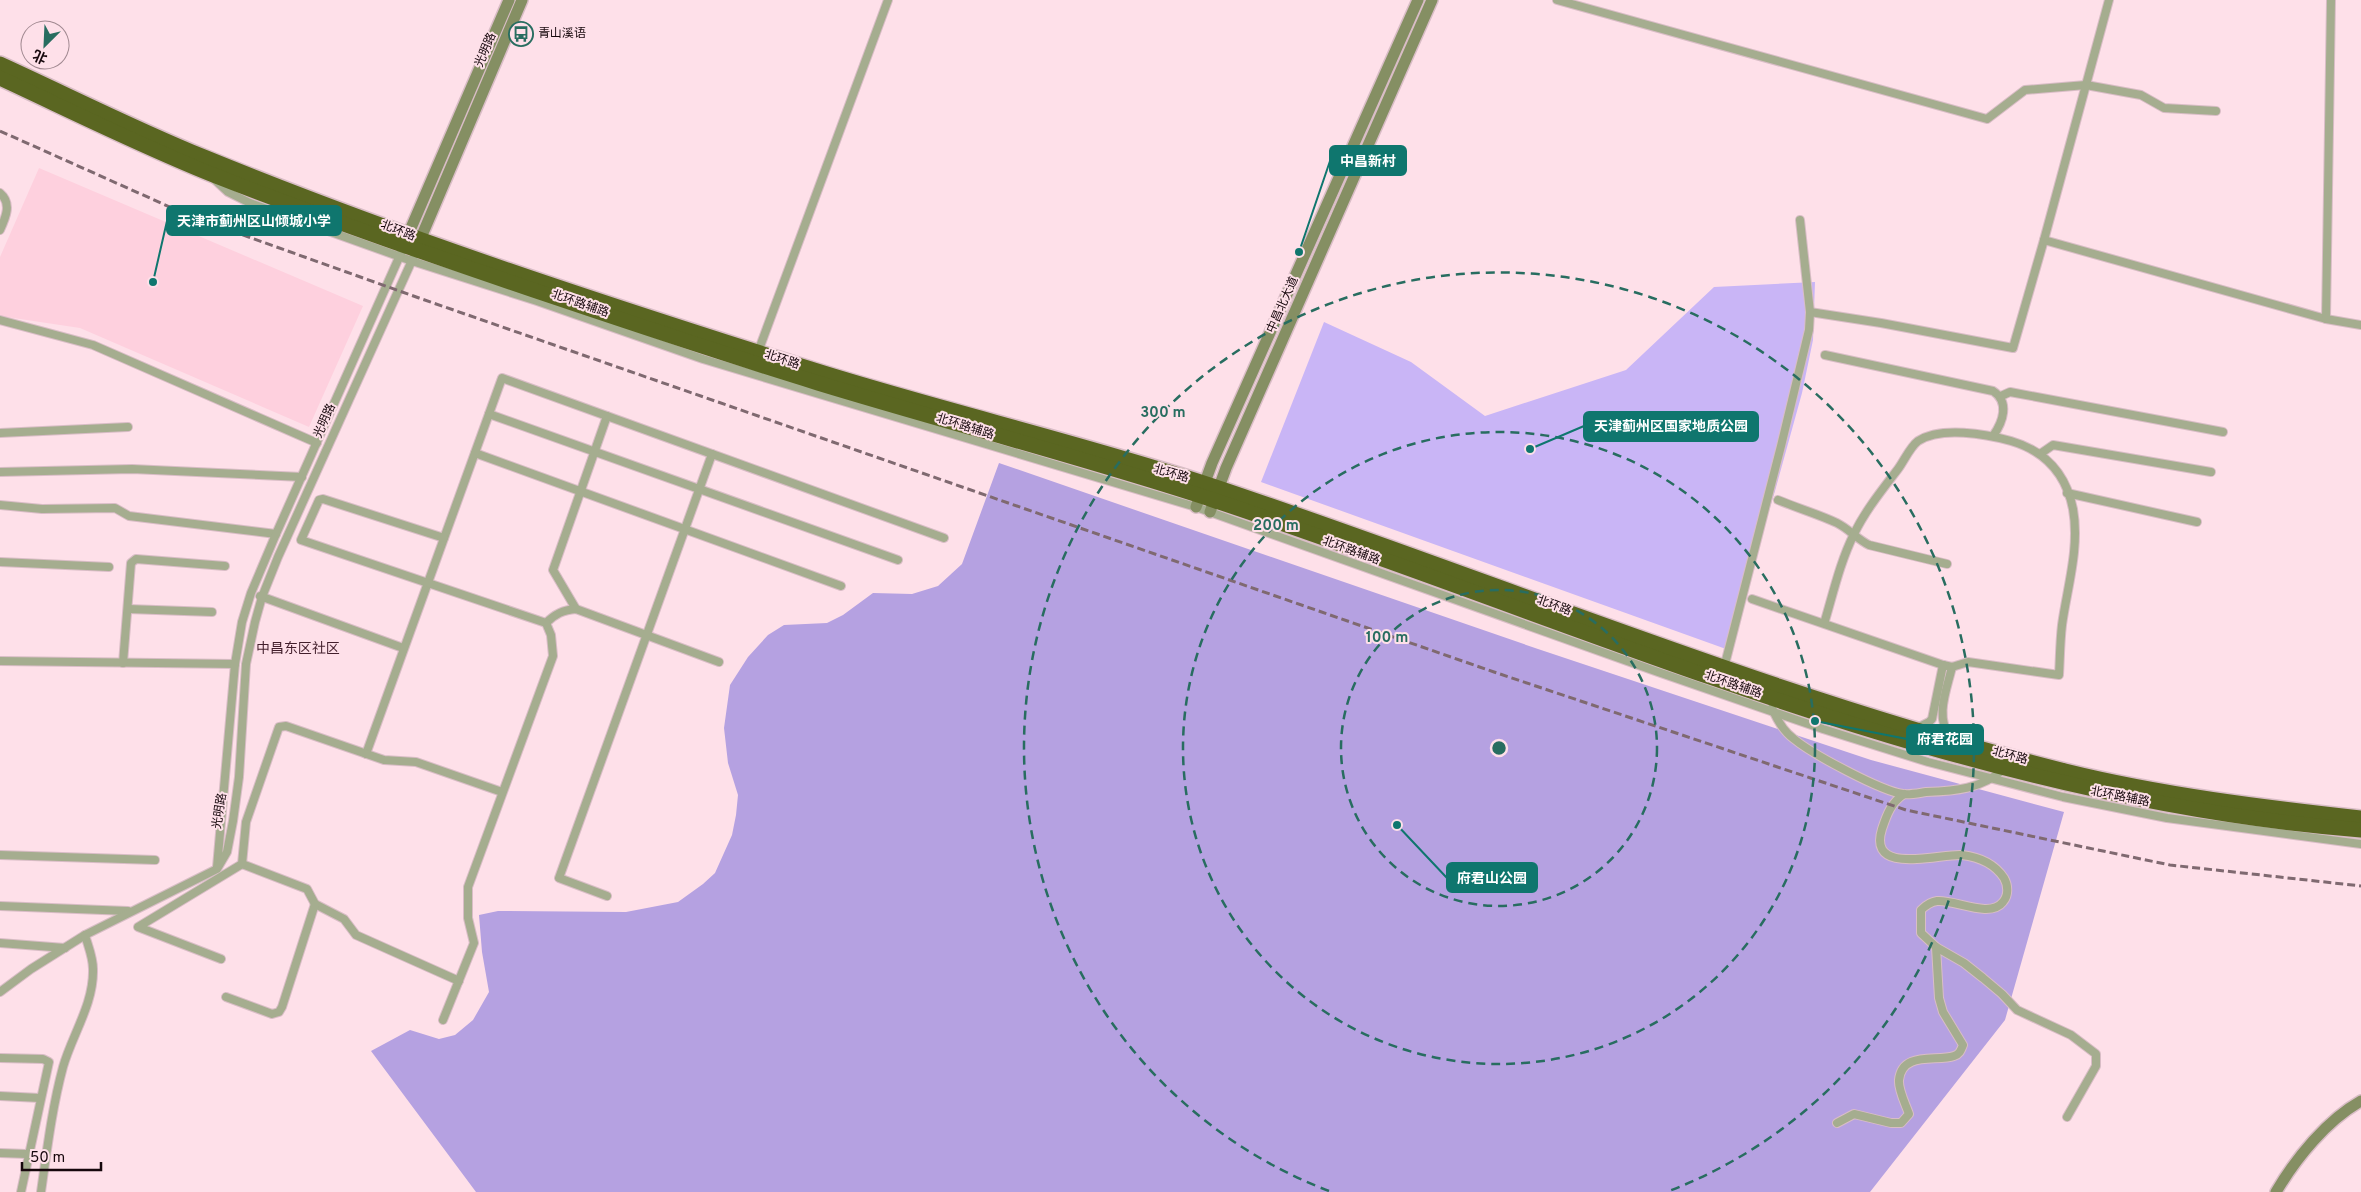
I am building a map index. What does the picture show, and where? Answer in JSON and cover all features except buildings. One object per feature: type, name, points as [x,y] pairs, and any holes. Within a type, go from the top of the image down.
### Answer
[{"type":"highway","name":"北环路","points":[[0,64],[201,156],[410,248],[758,352],[1797,693],[1954,741],[2117,782],[2230,802],[2361,818]]},
{"type":"highway","name":"北环路","points":[[0,78],[210,173],[410,248],[695,345],[823,385],[972,427],[1207,498],[1771,704],[2004,769],[2140,799],[2301,824],[2361,830]]},
{"type":"main road","name":"光明路","points":[[410,248],[509,0]]},
{"type":"main road","name":"光明路","points":[[410,248],[522,0]]},
{"type":"main road","name":"中昌北大道","points":[[1207,498],[1418,0]]},
{"type":"main road","name":"中昌北大道","points":[[1207,498],[1432,0]]},
{"type":"main road","points":[[2276,1192],[2293,1163],[2348,1107],[2361,1101]]},
{"type":"street","points":[[758,352],[888,0]]},
{"type":"street","points":[[1557,0],[1987,119],[2024,90],[2086,85],[2141,95],[2164,108],[2216,111]]},
{"type":"street","points":[[1810,312],[1881,323],[2013,348],[2109,0]]},
{"type":"street","points":[[2326,320],[2331,0]]},
{"type":"street","points":[[0,193],[6,199],[8,205],[0,230]]},
{"type":"street","points":[[1726,660],[1804,352],[1810,312],[1800,220]]},
{"type":"street","points":[[2044,240],[2326,320],[2361,325]]},
{"type":"street","name":"光明路","points":[[216,869],[235,664],[242,622],[251,593],[317,443],[410,248]]},
{"type":"street","name":"光明路","points":[[216,869],[227,852],[233,821],[239,777],[246,664],[262,598],[410,248]]},
{"type":"street","points":[[0,320],[93,345],[317,443]]},
{"type":"street","points":[[1825,356],[1992,391],[2000,396],[2004,407],[2000,426],[1993,436]]},
{"type":"street","points":[[366,754],[502,378],[944,538]]},
{"type":"street","points":[[2000,396],[2010,392],[2223,432]]},
{"type":"street","points":[[489,414],[898,560]]},
{"type":"street","points":[[576,610],[553,570],[608,416]]},
{"type":"street","points":[[0,432],[128,427]]},
{"type":"street","points":[[1752,599],[1824,624],[1947,666],[1968,662],[2059,675],[2062,627],[2075,529],[2073,508],[2055,466],[2040,454],[2018,443],[1993,436],[1959,433],[1936,435],[1918,442],[1869,509],[1853,535],[1841,566],[1824,624]]},
{"type":"street","points":[[2040,454],[2053,445],[2211,472]]},
{"type":"street","points":[[475,453],[841,586]]},
{"type":"street","points":[[607,896],[559,878],[712,454]]},
{"type":"street","points":[[0,472],[132,469],[302,477]]},
{"type":"street","points":[[2067,493],[2197,522]]},
{"type":"street","points":[[444,538],[323,499],[319,500],[301,540],[546,623],[551,635],[553,656],[468,887],[468,918],[474,943],[444,1020]]},
{"type":"street","points":[[1778,500],[1836,522],[1859,540],[1869,545],[1947,564]]},
{"type":"street","points":[[0,505],[42,509],[115,508],[128,516],[276,534]]},
{"type":"street","points":[[123,662],[131,563],[136,559],[225,566]]},
{"type":"street","points":[[0,562],[109,567]]},
{"type":"street","points":[[251,593],[403,648]]},
{"type":"street","points":[[128,609],[212,612]]},
{"type":"street","points":[[546,623],[554,615],[568,610],[576,610],[718,662]]},
{"type":"street","points":[[0,661],[235,664]]},
{"type":"street","points":[[1911,729],[1922,726],[1932,718],[1947,666]]},
{"type":"street","points":[[1947,666],[1942,721],[1945,731],[1954,741]]},
{"type":"street","points":[[1771,704],[1783,729],[1793,739],[1826,759],[1888,789],[1904,794],[1970,788],[1991,779],[2004,769]]},
{"type":"street","name":"北环路辅路","points":[[1771,704],[1869,744],[1991,779],[2063,797],[2167,818],[2361,844]]},
{"type":"street","points":[[242,864],[246,822],[279,727],[286,726],[384,760],[416,762],[502,792]]},
{"type":"street","points":[[1888,789],[1891,805],[1880,839],[1882,846],[1892,857],[1900,860],[1918,860],[1960,855],[1985,860],[1998,870],[2007,883],[2008,894],[2004,902],[1997,908],[1985,909],[1939,900],[1929,903],[1921,910],[1921,933],[1936,947],[1964,964],[2002,994],[2017,1010],[2071,1035],[2096,1054],[2096,1066],[2066,1117]]},
{"type":"street","points":[[1891,805],[1904,794]]},
{"type":"street","points":[[0,854],[155,860]]},
{"type":"street","points":[[242,864],[307,888],[315,904],[344,919],[356,935],[459,981]]},
{"type":"street","points":[[220,959],[138,927],[242,864]]},
{"type":"street","points":[[0,992],[85,935],[216,869]]},
{"type":"street","points":[[226,997],[272,1014],[279,1012],[315,904]]},
{"type":"street","points":[[0,906],[130,912]]},
{"type":"street","points":[[41,1192],[54,1108],[63,1068],[71,1043],[83,1017],[90,990],[93,969],[85,935]]},
{"type":"street","points":[[0,944],[65,948]]},
{"type":"street","points":[[1838,1123],[1854,1114],[1891,1123],[1901,1123],[1908,1114],[1899,1081],[1903,1070],[1911,1062],[1953,1056],[1960,1053],[1963,1045],[1943,1012],[1939,998],[1936,947]]},
{"type":"street","points":[[0,1058],[43,1059],[49,1062],[27,1154],[21,1192]]},
{"type":"street","points":[[0,1096],[40,1098]]},
{"type":"street","points":[[0,1153],[27,1154]]},
{"type":"shaded area","points":[[39,168],[363,306],[309,427],[80,328],[0,316],[0,257]]},
{"type":"shaded area","points":[[1815,282],[1813,340],[1802,393],[1775,491],[1726,649],[1261,482],[1324,322],[1411,362],[1485,416],[1626,370],[1714,287]]},
{"type":"shaded area","points":[[999,463],[1538,649],[1871,760],[2064,812],[2005,1020],[1870,1192],[476,1192],[371,1051],[410,1030],[439,1039],[455,1035],[473,1020],[489,992],[482,952],[479,915],[498,911],[626,912],[678,902],[715,873],[732,835],[738,795],[728,763],[724,728],[730,685],[748,657],[768,635],[784,625],[827,623],[843,615],[873,593],[912,594],[938,586],[962,564]]},
{"type":"railway","points":[[0,131],[190,216],[419,298],[1494,672],[1906,810],[2170,865],[2361,886]]},
{"type":"place","name":"青山溪语","points":[[521,34]]},
{"type":"place","name":"中昌新村","points":[[1299,252]]},
{"type":"place","name":"天津市蓟州区山倾城小学","points":[[153,282]]},
{"type":"place","name":"天津蓟州区国家地质公园","points":[[1530,449]]},
{"type":"place","name":"府君花园","points":[[1815,721]]},
{"type":"place","name":"府君山公园","points":[[1397,825]]},
{"type":"district","name":"中昌东区社区","points":[[298,649]]}]
